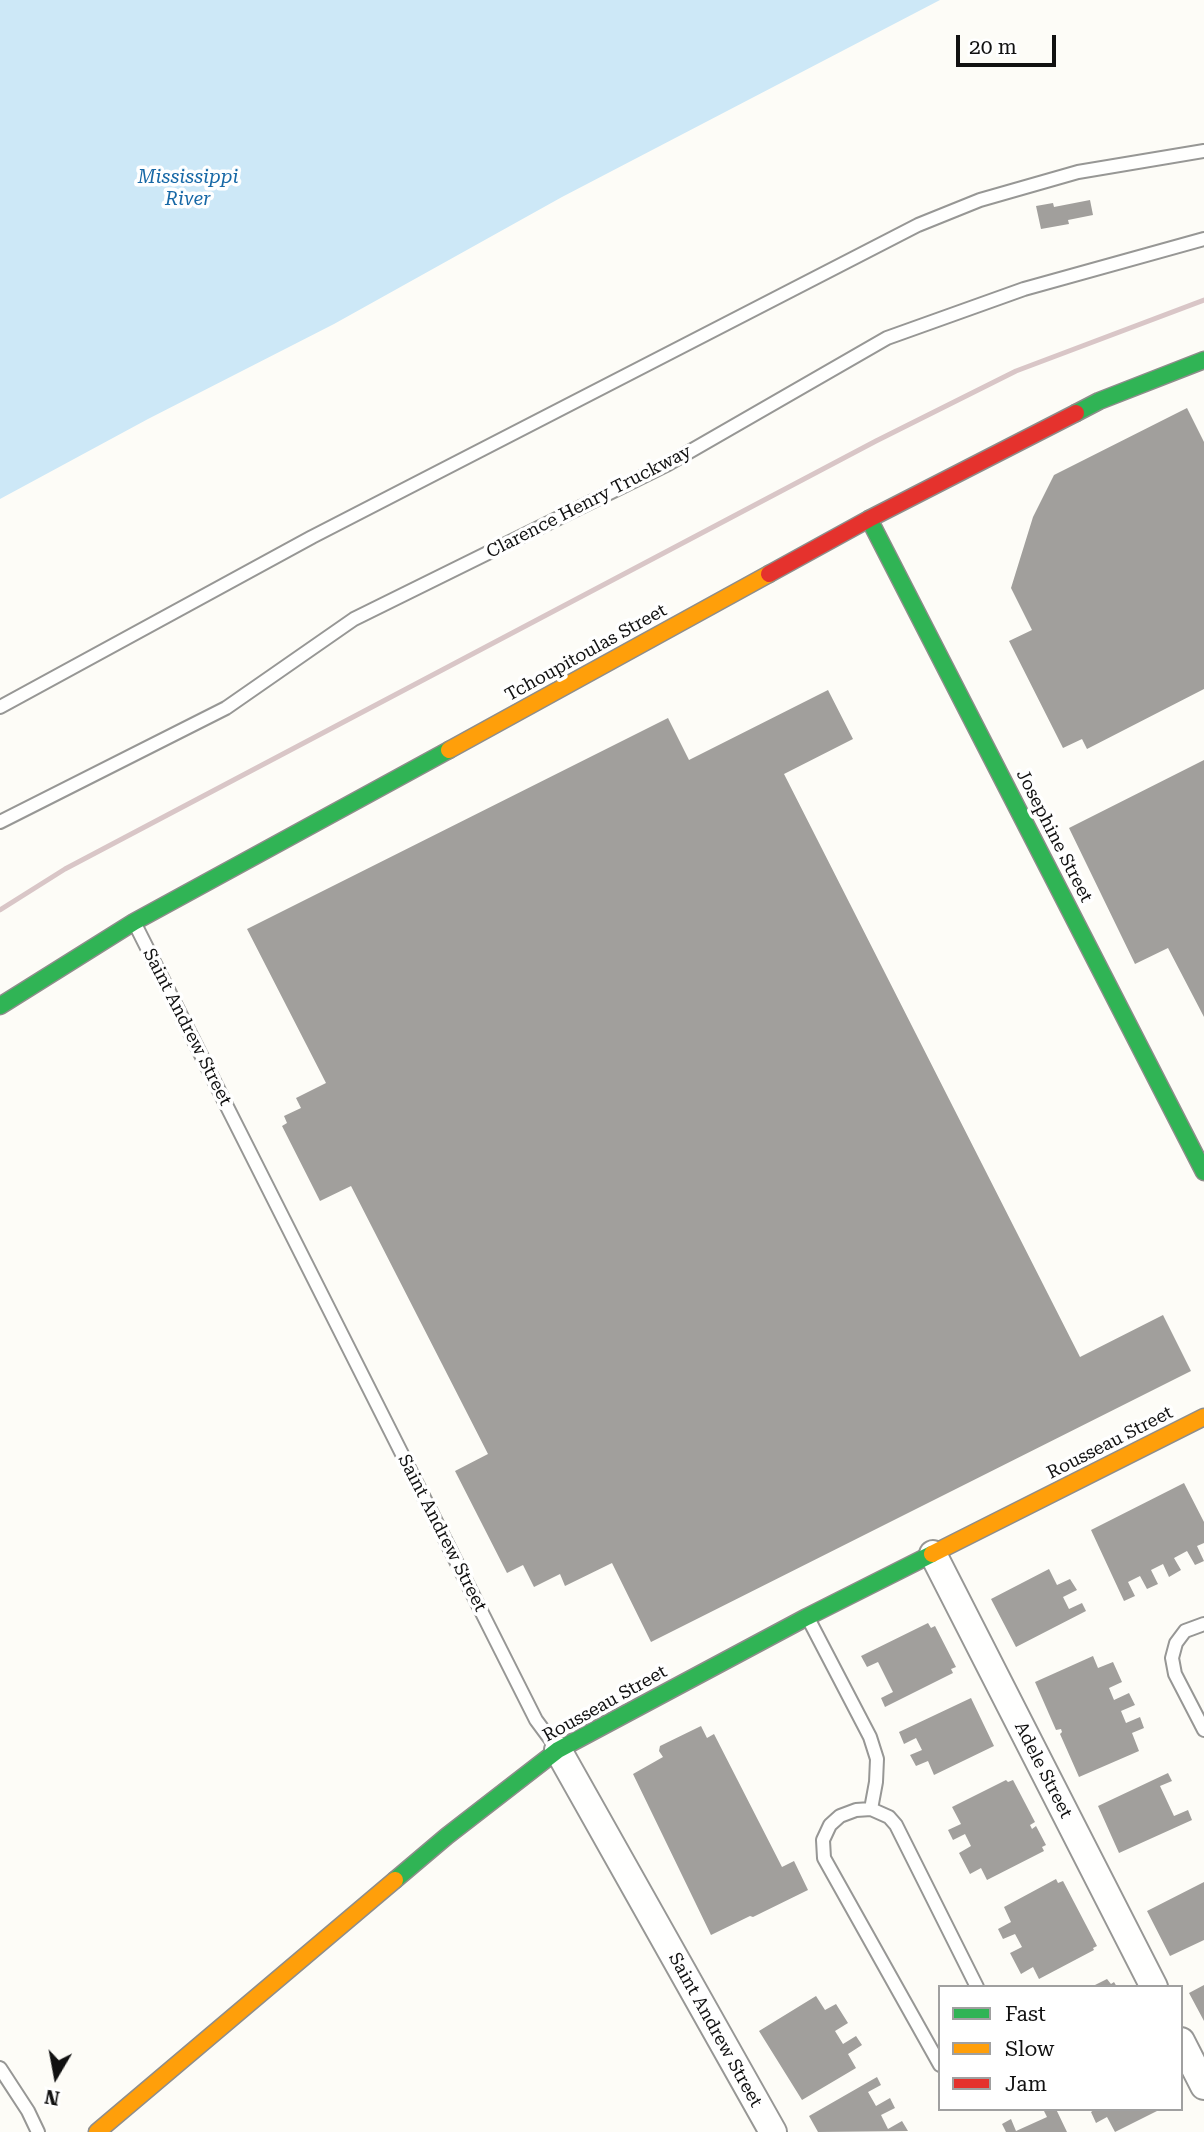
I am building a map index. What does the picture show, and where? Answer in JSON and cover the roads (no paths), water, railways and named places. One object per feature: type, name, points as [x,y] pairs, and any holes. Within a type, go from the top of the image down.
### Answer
[{"type":"street","name":"Tchoupitoulas Street","points":[[0,1006],[135,922],[869,519],[1100,401],[1202,366]]},
{"type":"street","name":"Josephine Street","points":[[869,519],[1204,1172]]},
{"type":"street","name":"Rousseau Street","points":[[97,2132],[447,1836],[558,1750],[807,1617],[1204,1417]]},
{"type":"street","name":"Adele Street","points":[[933,1554],[1153,1985]]},
{"type":"street","name":"Saint Andrew Street","points":[[558,1750],[773,2132]]},
{"type":"street","points":[[1183,2045],[1204,2086]]},
{"type":"lane","points":[[0,708],[312,537],[918,225],[981,200],[1078,172],[1204,150]]},
{"type":"lane","name":"Clarence Henry Truckway","points":[[0,822],[226,708],[354,619],[668,464],[887,338],[1024,289],[1204,239]]},
{"type":"lane","name":"Saint Andrew Street","points":[[135,922],[536,1720],[558,1750]]},
{"type":"lane","points":[[807,1617],[870,1737],[877,1759],[871,1809]]},
{"type":"lane","points":[[1204,1624],[1185,1631],[1176,1643],[1172,1658],[1175,1674],[1204,1730]]},
{"type":"lane","points":[[938,2061],[824,1858],[823,1840],[830,1825],[848,1813],[871,1809],[889,1817],[896,1825],[976,1985]]},
{"type":"lane","points":[[0,2068],[28,2111],[38,2132]]},
{"type":"water","name":"Mississippi River","points":[[0,0],[940,0],[562,197],[334,324],[148,419],[0,499]]},
{"type":"railway","points":[[0,910],[65,869],[876,441],[1016,371],[1204,300]]}]
